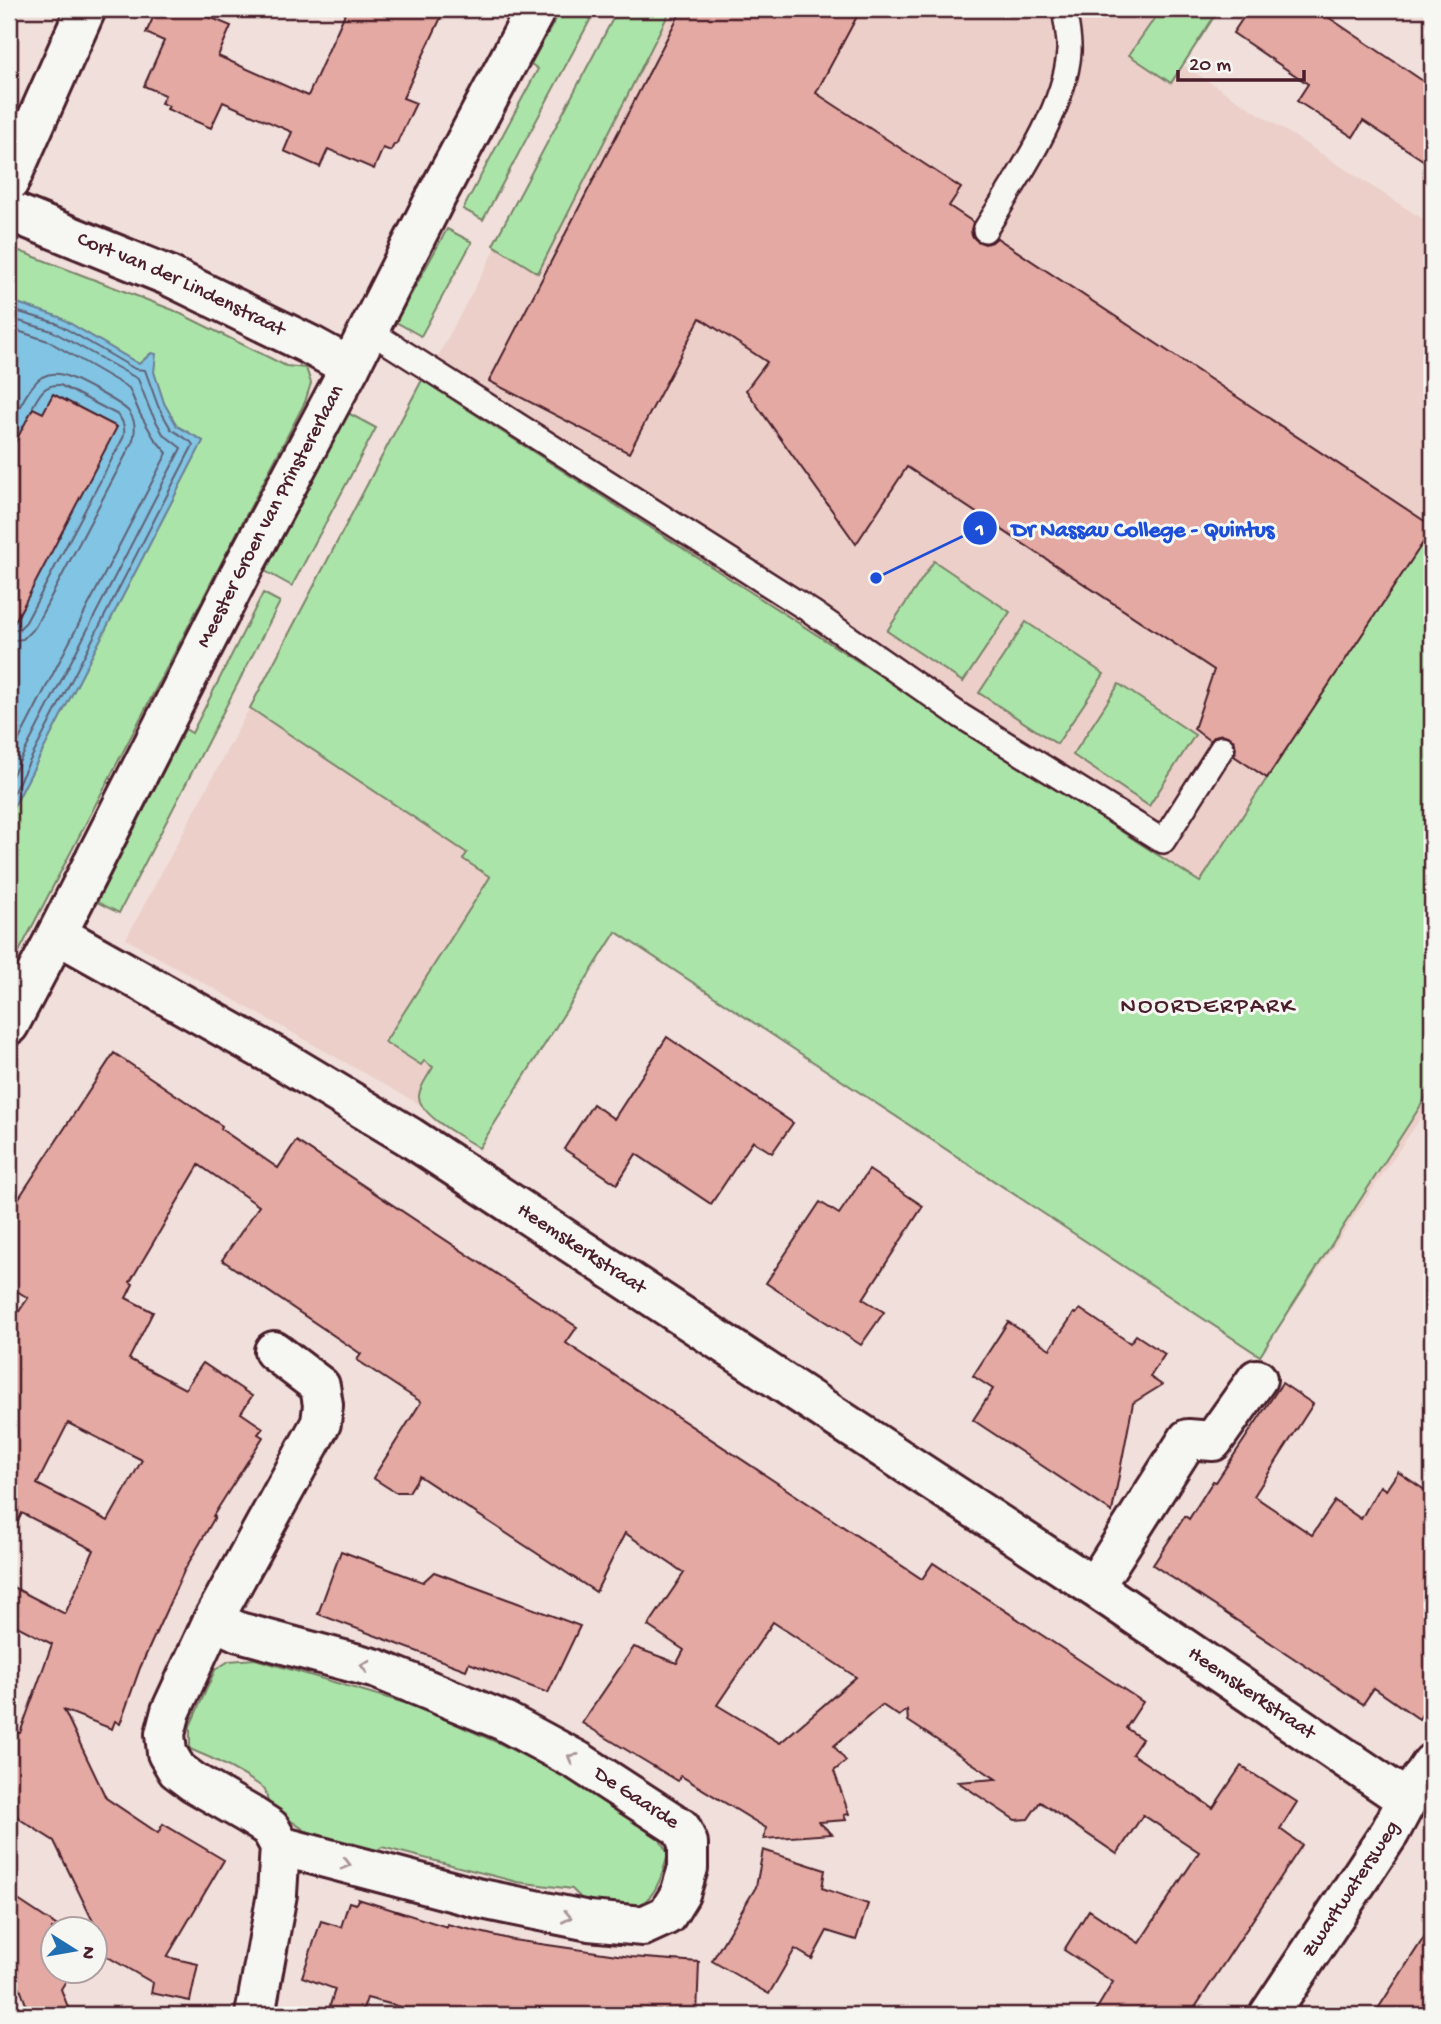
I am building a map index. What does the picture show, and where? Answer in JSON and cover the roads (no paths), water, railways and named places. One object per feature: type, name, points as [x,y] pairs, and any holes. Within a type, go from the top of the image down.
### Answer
[{"type":"street","points":[[9,182],[86,9]]},
{"type":"street","name":"Meester Groen van Prinstererlaan","points":[[9,1025],[240,574],[536,9]]},
{"type":"street","name":"Cort van der Lindenstraat","points":[[9,211],[167,275],[350,367]]},
{"type":"street","name":"Heemskerkstraat","points":[[57,934],[282,1060],[410,1137],[1094,1587],[1407,1800]]},
{"type":"street","points":[[255,2015],[277,1894],[280,1846],[270,1828],[177,1770],[167,1753],[165,1734],[171,1712],[214,1620],[321,1423],[323,1405],[320,1386],[274,1351]]},
{"type":"street","points":[[1094,1587],[1188,1439],[1213,1441],[1257,1379]]},
{"type":"street","name":"De Gaarde","points":[[214,1620],[239,1632],[377,1669],[503,1721],[578,1761],[681,1828],[688,1843],[688,1868],[680,1894],[667,1915],[643,1926],[589,1921],[477,1898],[280,1846]]},
{"type":"street","name":"Zwartwatersweg","points":[[1269,2015],[1390,1832],[1407,1800],[1432,1763]]},
{"type":"lane","points":[[985,230],[1026,163],[1059,100],[1069,51],[1064,9]]},
{"type":"lane","points":[[368,330],[812,612],[961,716],[1163,841],[1222,748]]},
{"type":"water","points":[[9,302],[59,317],[139,364],[152,353],[156,354],[154,372],[164,403],[177,426],[203,441],[9,816],[9,620],[109,429],[55,400],[9,478]]},
{"type":"place","name":"Dr Nassau College - Quintus","points":[[876,578]]},
{"type":"district","name":"NOORDERPARK","points":[[1208,1007]]}]
